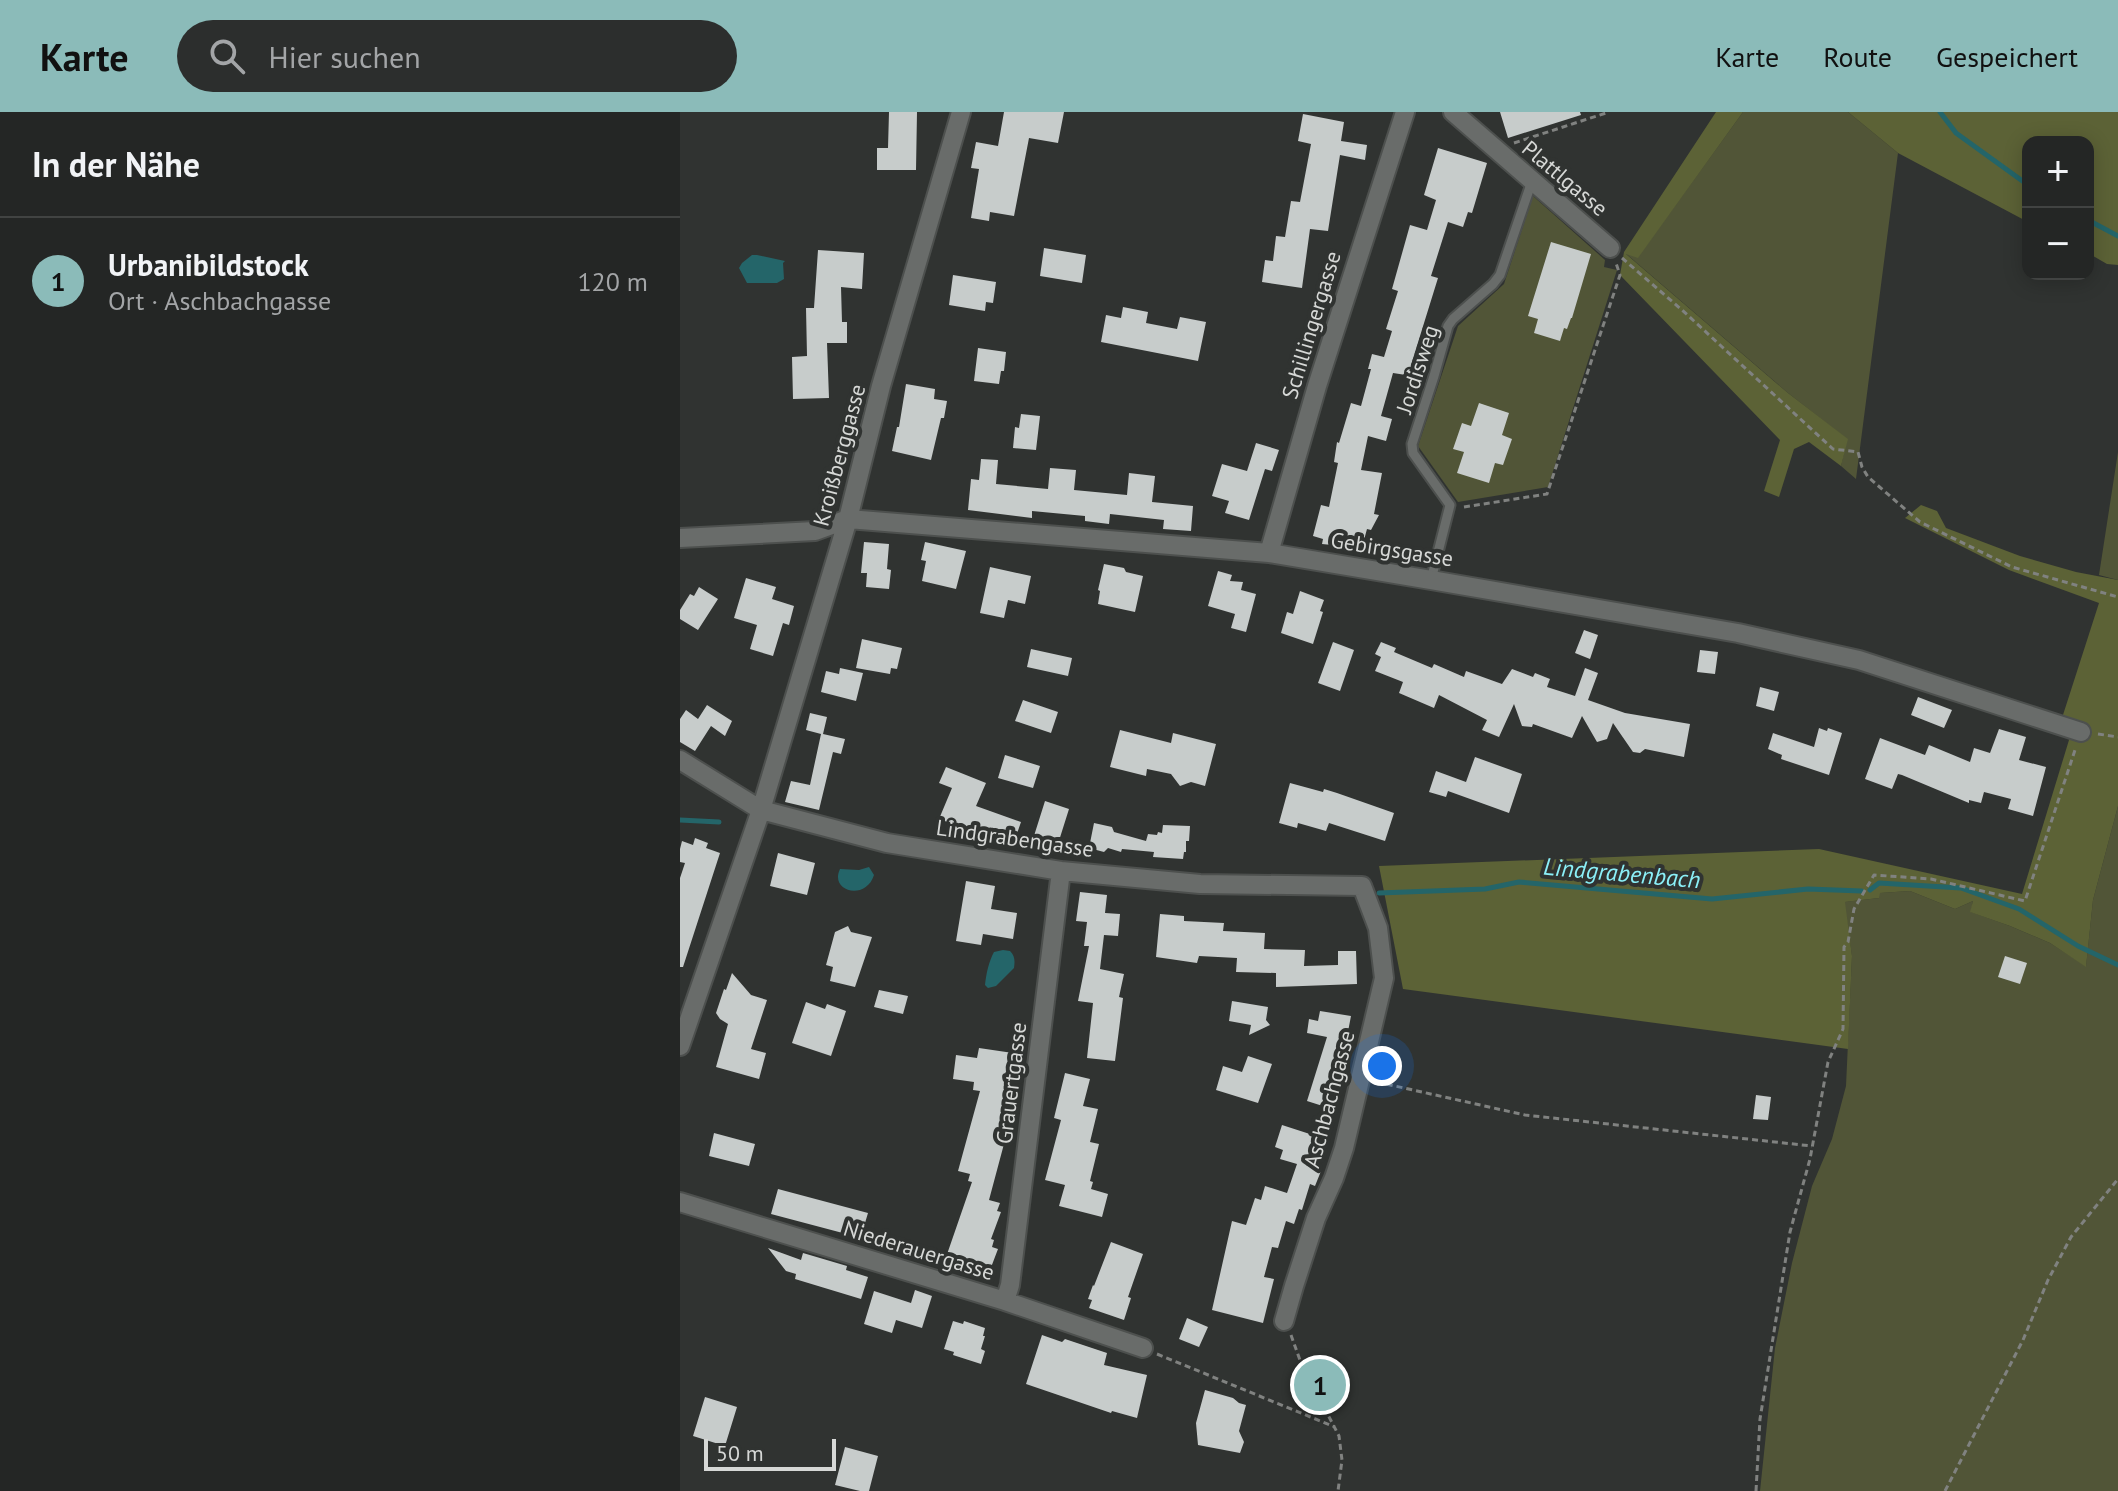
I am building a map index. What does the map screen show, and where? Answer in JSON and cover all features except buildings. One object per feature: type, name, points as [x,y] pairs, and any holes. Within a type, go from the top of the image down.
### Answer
[{"type":"street","name":"Kroißberggasse","points":[[680,1046],[761,810],[848,519],[881,386],[961,112]]},
{"type":"street","name":"Schillingergasse","points":[[1269,553],[1340,311],[1405,112]]},
{"type":"street","name":"Plattlgasse","points":[[1453,112],[1610,248]]},
{"type":"street","name":"Gebirgsgasse","points":[[680,538],[815,531],[848,519],[1269,553],[1738,633],[1859,660],[2081,732]]},
{"type":"street","name":"Lindgrabengasse","points":[[680,760],[761,810],[887,843],[1061,871],[1200,884],[1362,886]]},
{"type":"street","name":"Grauertgasse","points":[[1005,1301],[1061,871]]},
{"type":"street","name":"Aschbachgasse","points":[[1284,1321],[1316,1218],[1344,1148],[1384,978],[1378,928],[1362,886]]},
{"type":"street","name":"Niederauergasse","points":[[680,1202],[1005,1301],[1143,1348]]},
{"type":"lane","name":"Jordisweg","points":[[1450,505],[1413,453],[1412,444],[1448,326],[1500,275],[1532,181]]},
{"type":"lane","points":[[1431,580],[1450,505]]},
{"type":"path","points":[[1514,143],[1609,112]]},
{"type":"path","points":[[1610,248],[1833,449],[1858,452],[1868,477],[1920,522],[2012,567],[2118,597]]},
{"type":"path","points":[[1450,505],[1455,509],[1547,494],[1620,275],[1610,248]]},
{"type":"path","points":[[1756,1491],[1760,1419],[1790,1232],[1812,1146],[1828,1062],[1843,1029],[1844,947],[1848,942],[1854,909],[1874,875],[1931,879],[2025,901],[2081,732]]},
{"type":"path","points":[[1361,1079],[1525,1115],[1812,1146]]},
{"type":"path","points":[[1945,1491],[2023,1340],[2048,1280],[2071,1237],[2118,1179]]},
{"type":"path","points":[[1284,1321],[1301,1363],[1339,1436],[1342,1460],[1338,1491]]},
{"type":"path","points":[[1143,1348],[1335,1427]]},
{"type":"green space","points":[[1716,112],[1743,112],[1638,258],[1626,254],[1788,393],[1848,439],[1841,466],[1809,442],[1794,449],[1779,497],[1764,491],[1780,440],[1620,275],[1624,252]]},
{"type":"green space","points":[[1743,112],[1848,112],[1898,153],[1856,479],[1841,466],[1847,439],[1788,393],[1624,252],[1638,257]]},
{"type":"green space","points":[[1848,112],[2118,112],[2118,265],[2107,264],[2094,256],[2094,136],[2022,136],[2022,219],[1898,153]]},
{"type":"green space","points":[[1533,196],[1605,260],[1604,267],[1617,270],[1548,487],[1458,502],[1418,446],[1458,326],[1504,284]]},
{"type":"green space","points":[[2118,452],[2118,580],[2099,575]]},
{"type":"green space","points":[[1921,505],[1937,511],[1946,528],[2020,556],[2118,580],[2118,806],[2093,900],[2086,967],[2050,943],[1970,912],[1973,901],[1955,909],[1910,891],[1880,893],[1879,898],[1845,902],[1852,956],[1848,1049],[1403,989],[1379,866],[1819,849],[2022,894],[2069,740],[2062,718],[2099,603],[2009,570],[1905,518]]},
{"type":"green space","points":[[2118,806],[2118,1491],[1760,1491],[1775,1348],[1792,1263],[1812,1186],[1832,1139],[1846,1086],[1852,956],[1844,902],[1879,898],[1879,893],[1910,891],[1955,909],[1973,901],[1971,912],[2050,943],[2086,966],[2093,900]]},
{"type":"water","points":[[752,255],[785,261],[784,279],[777,283],[747,283],[739,268]]},
{"type":"water","points":[[869,867],[874,875],[864,888],[850,890],[840,883],[840,869]]},
{"type":"water","points":[[1003,950],[1013,955],[1014,968],[996,986],[988,988],[985,985],[991,959],[994,952]]},
{"type":"waterway","points":[[1940,112],[1956,133],[2022,181]]},
{"type":"waterway","points":[[2094,223],[2118,236]]},
{"type":"waterway","name":"Lindgrabenbach","points":[[680,820],[719,822]]},
{"type":"waterway","name":"Lindgrabenbach","points":[[1379,893],[1485,889],[1519,882],[1712,899],[1808,889],[1862,891]]},
{"type":"waterway","name":"Lindgrabenbach","points":[[1870,890],[1879,883],[1961,888],[2019,909],[2078,946],[2118,965]]},
{"type":"place","name":"Urbanibildstock","points":[[1320,1385]]}]
